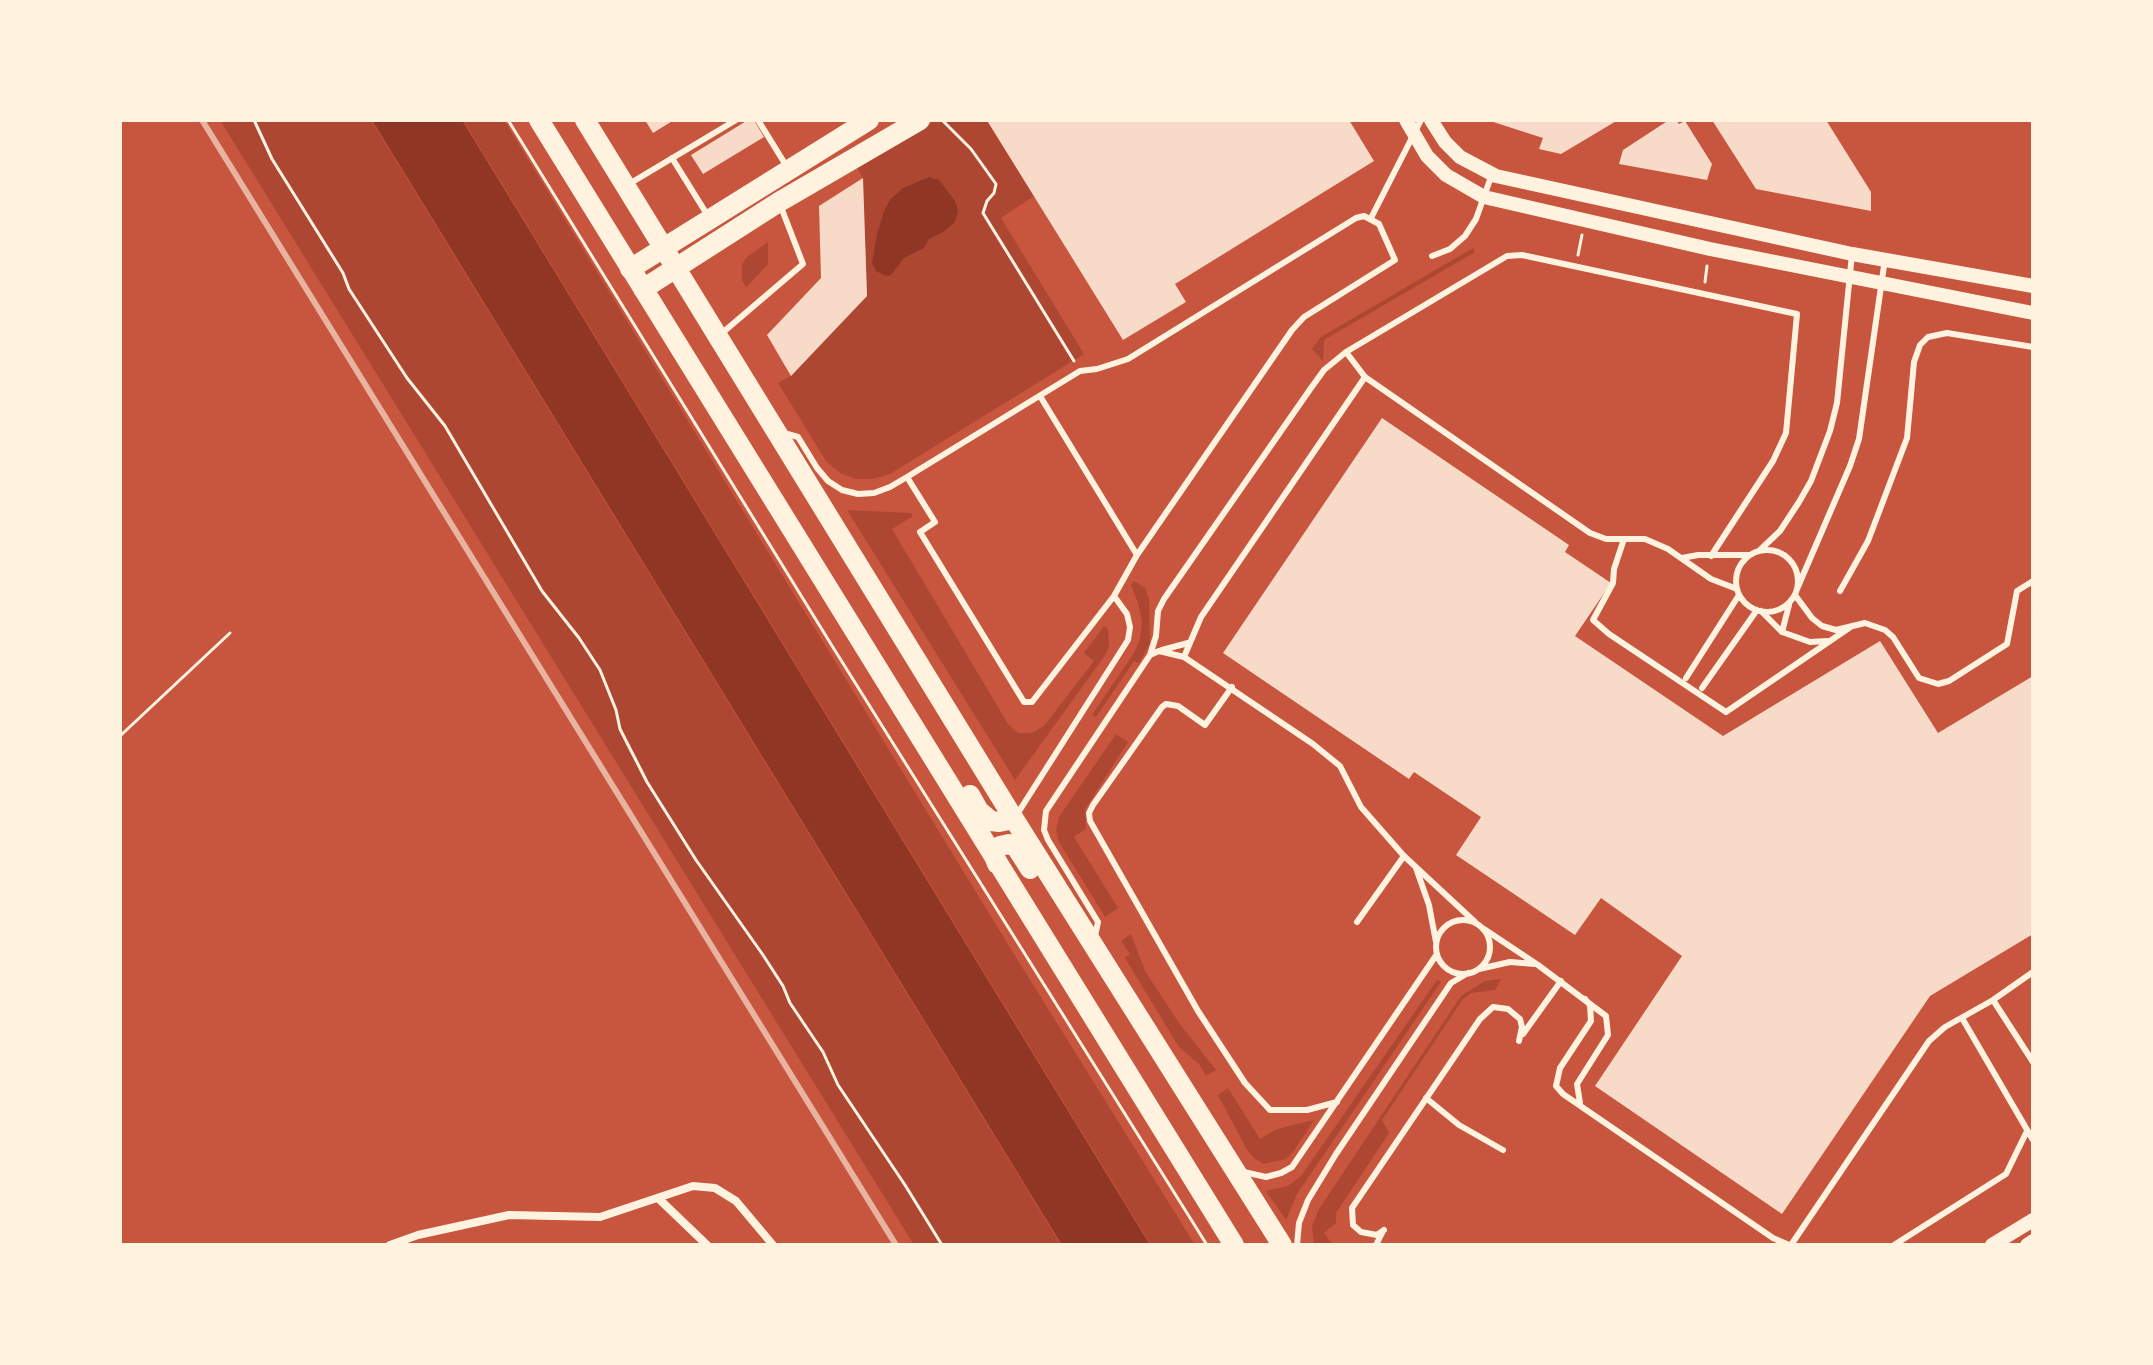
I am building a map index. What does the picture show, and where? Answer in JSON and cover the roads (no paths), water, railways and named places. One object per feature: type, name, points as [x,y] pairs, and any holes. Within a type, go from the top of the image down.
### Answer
[{"type":"main road","points":[[539,120],[1234,1245]]},
{"type":"main road","points":[[585,120],[1014,819],[1282,1245]]},
{"type":"main road","points":[[630,269],[869,120]]},
{"type":"main road","points":[[643,289],[779,202],[920,120]]},
{"type":"main road","points":[[829,589],[852,603],[979,811],[991,821],[1014,819]]},
{"type":"main road","points":[[997,864],[994,856],[999,847],[1009,844],[1016,847],[1126,1020],[1137,1029],[1148,1032]]},
{"type":"street","points":[[1431,120],[1445,142],[1460,157],[1492,174],[1852,254],[2033,286]]},
{"type":"street","points":[[1413,124],[1427,156],[1446,175],[1484,197],[1710,249],[2033,313]]},
{"type":"street","points":[[390,1245],[418,1235],[509,1215],[600,1217],[693,1186],[715,1188],[736,1201],[773,1245]]},
{"type":"street","points":[[658,1198],[707,1245]]},
{"type":"street","points":[[1992,1245],[2033,1220]]},
{"type":"street","points":[[2027,1245],[2033,1241]]},
{"type":"lane","points":[[625,186],[736,120]]},
{"type":"lane","points":[[758,120],[789,171]]},
{"type":"lane","points":[[1371,218],[1413,124]]},
{"type":"lane","points":[[672,158],[711,220]]},
{"type":"lane","points":[[1432,256],[1450,249],[1465,236],[1476,219],[1492,174]]},
{"type":"lane","points":[[718,336],[803,264],[779,202]]},
{"type":"lane","points":[[777,432],[798,437],[817,468],[828,481],[842,490],[858,494],[874,493],[907,477],[1080,371],[1128,359],[1356,218],[1364,216],[1379,224],[1395,260],[1304,317],[1292,330],[1137,555],[1114,596],[1032,702],[1024,702],[920,532],[935,522],[907,477]]},
{"type":"lane","points":[[1686,678],[1738,592],[1736,578],[1739,567],[1780,531],[1811,481],[1837,403],[1852,254]]},
{"type":"lane","points":[[1093,943],[1098,922],[1048,840],[1044,820],[1050,802],[1150,655],[1156,636],[1158,611],[1164,599],[1317,379],[1346,352],[1507,256],[1522,255],[1797,314],[1786,433],[1773,461],[1711,556]]},
{"type":"lane","points":[[1782,632],[1794,594],[1826,524],[1859,439],[1885,259]]},
{"type":"lane","points":[[1840,591],[1868,541],[1907,438],[1914,362],[1920,345],[1928,337],[1947,333],[2033,347]]},
{"type":"lane","points":[[1346,352],[1365,377],[1590,533],[1606,539],[1645,539],[1668,549],[1711,579],[1738,592],[1782,632],[1810,642],[1832,640]]},
{"type":"lane","points":[[1184,657],[1201,617],[1365,377]]},
{"type":"lane","points":[[1040,396],[1137,555]]},
{"type":"lane","points":[[1624,539],[1614,569],[1613,583],[1593,620],[1609,634],[1726,712],[1852,626]]},
{"type":"lane","points":[[1759,611],[1778,610],[1794,594],[1796,572],[1787,558],[1777,552],[1760,550]]},
{"type":"lane","points":[[1682,558],[1750,555]]},
{"type":"lane","points":[[1794,594],[1822,626],[1836,630],[1865,623],[1885,630],[1893,637],[1919,678],[1938,684],[1949,681],[2007,644],[2017,591],[2033,581]]},
{"type":"lane","points":[[1014,819],[1128,640],[1130,627],[1127,614],[1114,596]]},
{"type":"lane","points":[[1702,688],[1759,611]]},
{"type":"lane","points":[[1150,655],[1188,643]]},
{"type":"lane","points":[[1159,651],[1184,657],[1324,752],[1340,766],[1361,807],[1404,856],[1475,922],[1606,1016],[1609,1026],[1603,1045],[1580,1075],[1577,1084],[1578,1102],[1585,1109]]},
{"type":"lane","points":[[1232,687],[1205,725],[1178,706],[1166,704],[1162,707],[1093,805],[1089,813],[1090,821],[1198,1011],[1245,1083],[1270,1110],[1307,1110],[1337,1102]]},
{"type":"lane","points":[[1357,922],[1404,856]]},
{"type":"lane","points":[[1415,865],[1429,905],[1437,954],[1446,968],[1456,973],[1468,973]]},
{"type":"lane","points":[[1436,943],[1440,932],[1453,922],[1475,922]]},
{"type":"lane","points":[[1478,969],[1490,951],[1484,929]]},
{"type":"lane","points":[[1226,1155],[1238,1169],[1251,1175],[1266,1177],[1292,1167],[1437,954]]},
{"type":"lane","points":[[1297,1245],[1299,1223],[1308,1200],[1451,983],[1478,969],[1510,962],[1538,965]]},
{"type":"lane","points":[[1585,999],[1590,1005],[1591,1021],[1560,1068],[1556,1086],[1563,1094],[1773,1238],[1790,1245],[1929,1041],[1938,1032],[2033,972]]},
{"type":"lane","points":[[1376,1245],[1384,1230],[1377,1235],[1361,1232],[1353,1225],[1352,1208],[1488,1009],[1503,1007],[1520,1019],[1519,1041],[1561,981]]},
{"type":"lane","points":[[1993,1000],[2033,1062]]},
{"type":"lane","points":[[1962,1018],[2033,1140]]},
{"type":"lane","points":[[1426,1098],[1459,1125],[1503,1150]]},
{"type":"lane","points":[[1894,1245],[2006,1174],[2027,1131]]},
{"type":"railway","points":[[202,120],[896,1245]]}]
